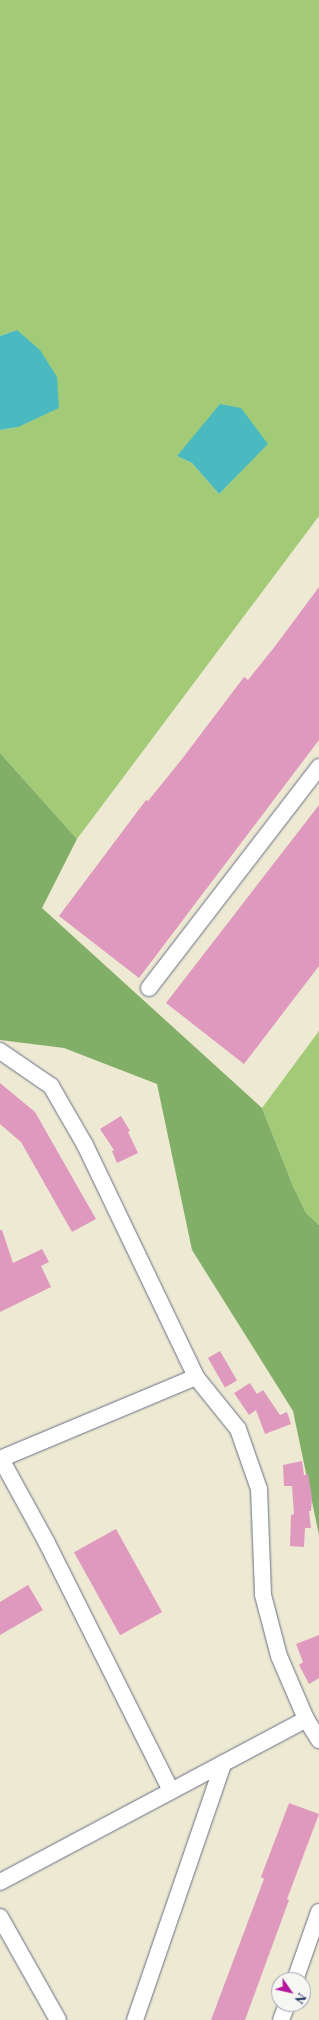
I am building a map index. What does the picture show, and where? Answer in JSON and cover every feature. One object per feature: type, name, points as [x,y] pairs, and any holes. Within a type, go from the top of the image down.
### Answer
[{"type":"street","points":[[150,988],[319,766]]},
{"type":"street","points":[[0,1051],[51,1086],[85,1145],[196,1377],[238,1429],[259,1489],[263,1595],[279,1656],[306,1719],[319,1740]]},
{"type":"street","points":[[171,1791],[47,1544],[0,1459],[196,1377]]},
{"type":"street","points":[[0,1882],[306,1719]]},
{"type":"street","points":[[135,2020],[223,1764]]},
{"type":"street","points":[[298,1972],[319,1912]]},
{"type":"street","points":[[0,1917],[58,2020]]},
{"type":"green space","points":[[0,0],[319,0],[319,516],[77,839],[0,753],[0,430],[18,427],[17,330],[0,336]],"holes":[[[267,444],[219,494],[192,463],[177,456]]]},
{"type":"green space","points":[[0,753],[77,839],[42,908],[262,1108],[293,1186],[306,1213],[319,1225],[319,1535],[293,1411],[192,1250],[157,1084],[64,1048],[0,1040]]},
{"type":"green space","points":[[319,1031],[319,1225],[306,1213],[293,1186],[262,1108]]},
{"type":"water","points":[[17,330],[40,350],[57,377],[59,408],[18,427],[0,430],[0,336]]},
{"type":"water","points":[[220,404],[241,408],[268,444],[219,494],[192,463],[177,456]]},
{"type":"building","points":[[319,587],[319,740],[139,978],[59,916],[146,800],[148,801],[182,759],[244,677],[248,680]]},
{"type":"building","points":[[319,805],[319,966],[244,1064],[166,1003]]},
{"type":"building","points":[[0,1083],[35,1112],[96,1219],[72,1232],[21,1142],[0,1124]]},
{"type":"building","points":[[121,1116],[130,1131],[128,1132],[138,1153],[117,1163],[112,1151],[114,1150],[100,1129]]},
{"type":"building","points":[[0,1230],[2,1230],[13,1263],[42,1249],[49,1262],[41,1266],[51,1287],[0,1312]]},
{"type":"building","points":[[220,1351],[237,1380],[225,1387],[208,1358]]},
{"type":"building","points":[[250,1383],[257,1394],[263,1390],[280,1415],[287,1412],[291,1424],[265,1434],[256,1410],[249,1415],[234,1393]]},
{"type":"building","points":[[302,1461],[304,1475],[308,1474],[312,1497],[311,1511],[309,1511],[311,1528],[305,1528],[304,1547],[290,1546],[291,1515],[294,1514],[292,1486],[284,1486],[283,1465]]},
{"type":"building","points":[[116,1529],[162,1612],[120,1635],[74,1552]]},
{"type":"building","points":[[28,1585],[43,1610],[0,1635],[0,1602]]},
{"type":"building","points":[[319,1635],[319,1678],[309,1684],[299,1665],[303,1662],[296,1644]]},
{"type":"building","points":[[289,1803],[319,1814],[287,1899],[289,1900],[245,2020],[211,2020],[264,1879],[261,1877]]}]
